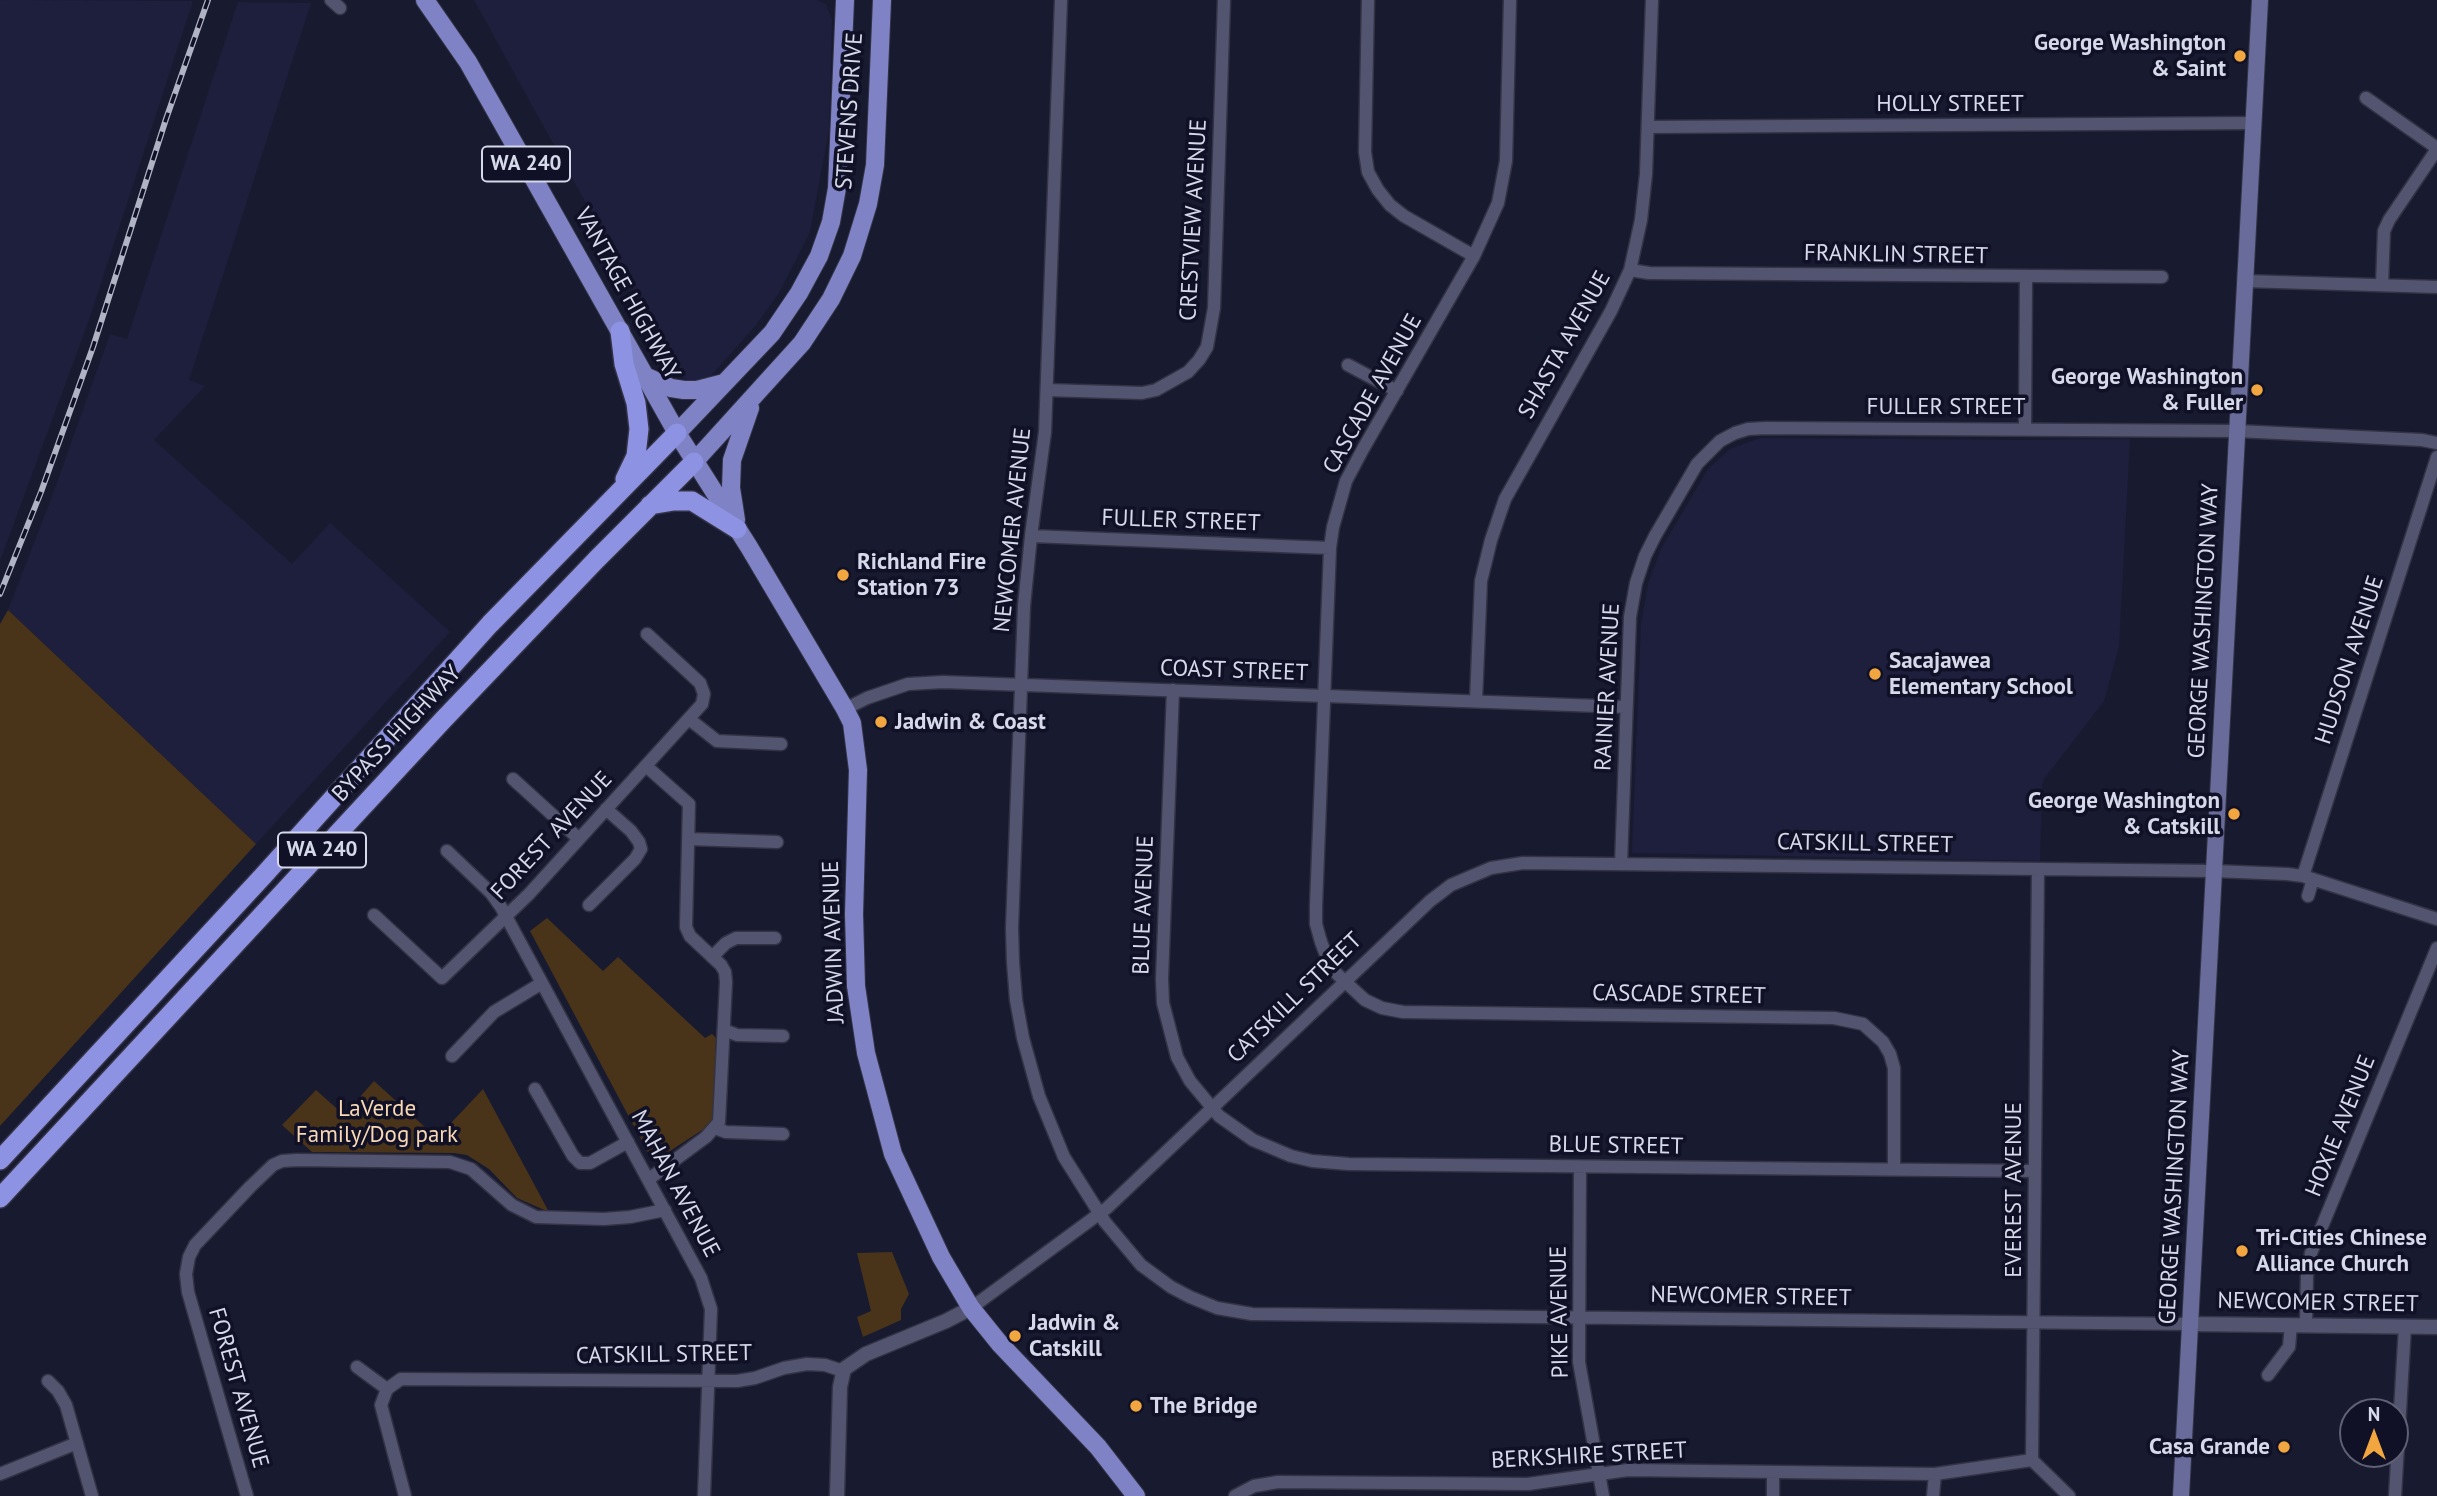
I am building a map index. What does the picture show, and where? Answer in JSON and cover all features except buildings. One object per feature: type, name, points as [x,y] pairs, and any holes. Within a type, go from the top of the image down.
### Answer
[{"type":"highway","name":"WA 240","points":[[616,496],[636,456],[639,429],[636,403],[624,364],[620,331]]},
{"type":"highway","name":"BYPASS HIGHWAY","points":[[0,1160],[263,876],[490,624],[677,433]]},
{"type":"highway","name":"BYPASS HIGHWAY","points":[[0,1198],[443,720],[694,462]]},
{"type":"highway","points":[[649,506],[674,500],[692,501],[737,529]]},
{"type":"main road","name":"VANTAGE HIGHWAY","points":[[425,0],[468,62],[677,433]]},
{"type":"main road","name":"STEVENS DRIVE","points":[[677,433],[772,333],[814,265],[828,230],[835,205],[839,170],[845,0]]},
{"type":"main road","name":"STEVENS DRIVE","points":[[694,462],[785,365],[816,323],[842,279],[860,232],[875,165],[882,0]]},
{"type":"main road","name":"GEORGE WASHINGTON WAY","points":[[2181,1496],[2260,0]]},
{"type":"main road","points":[[645,376],[671,388],[689,391],[727,381]]},
{"type":"main road","points":[[737,529],[731,488],[732,460],[753,398]]},
{"type":"main road","name":"JADWIN AVENUE","points":[[677,433],[852,723],[858,770],[855,959],[858,1008],[866,1054],[893,1154],[941,1257],[971,1308],[1000,1344],[1098,1447],[1136,1496]]},
{"type":"street","name":"NEWCOMER AVENUE","points":[[1061,0],[1047,390],[1044,445],[1026,573],[1012,928],[1016,1000],[1030,1067],[1046,1116],[1064,1157],[1100,1215]]},
{"type":"street","name":"CRESTVIEW AVENUE","points":[[1047,390],[1142,393],[1156,390],[1188,372],[1207,347],[1214,308],[1224,0]]},
{"type":"street","points":[[1368,0],[1365,152],[1368,172],[1390,205],[1404,216],[1474,256]]},
{"type":"street","name":"CASCADE AVENUE","points":[[1346,982],[1328,960],[1317,924],[1330,548],[1346,481],[1474,256],[1498,203],[1506,162],[1510,0]]},
{"type":"street","name":"SHASTA AVENUE","points":[[1476,700],[1481,581],[1490,540],[1505,499],[1611,311],[1630,270],[1641,220],[1646,174],[1652,0]]},
{"type":"street","points":[[2365,98],[2437,148],[2384,231],[2382,285]]},
{"type":"street","name":"HOLLY STREET","points":[[1648,127],[2253,123]]},
{"type":"street","name":"FRANKLIN STREET","points":[[1630,270],[1649,273],[2162,278]]},
{"type":"street","points":[[2025,429],[2026,278]]},
{"type":"street","points":[[2245,281],[2437,287]]},
{"type":"street","points":[[1348,365],[1397,391]]},
{"type":"street","name":"FULLER STREET","points":[[1748,429],[2237,431],[2437,443]]},
{"type":"street","name":"RAINIER AVENUE","points":[[1621,864],[1631,608],[1645,556],[1697,464],[1720,441],[1748,429]]},
{"type":"street","name":"HUDSON AVENUE","points":[[2308,878],[2437,457]]},
{"type":"street","name":"FULLER STREET","points":[[1031,536],[1330,548]]},
{"type":"street","points":[[648,634],[702,687],[703,702],[690,719],[716,741],[781,744]]},
{"type":"street","name":"COAST STREET","points":[[845,709],[867,698],[908,684],[943,682],[1626,707]]},
{"type":"street","name":"BLUE AVENUE","points":[[1173,690],[1163,1003],[1177,1057],[1190,1081],[1212,1108]]},
{"type":"street","name":"FOREST AVENUE","points":[[374,915],[442,978],[507,917],[690,719]]},
{"type":"street","points":[[646,766],[689,804],[685,927],[721,965],[725,975],[722,1109],[719,1122],[715,1128],[649,1179]]},
{"type":"street","points":[[513,779],[579,839]]},
{"type":"street","points":[[589,905],[635,859],[641,849],[631,831],[607,809]]},
{"type":"street","points":[[689,839],[777,842]]},
{"type":"street","name":"MAHAN AVENUE","points":[[447,851],[491,893],[507,917],[701,1278],[708,1297],[711,1318],[704,1496]]},
{"type":"street","name":"CATSKILL STREET","points":[[387,1388],[396,1381],[407,1378],[746,1380],[802,1364],[825,1364],[843,1371],[858,1358],[971,1308],[1100,1215],[1430,901],[1451,885],[1472,874],[1510,864],[2214,871],[2308,878],[2437,919]]},
{"type":"street","name":"EVEREST AVENUE","points":[[2032,1460],[2038,869]]},
{"type":"street","points":[[2308,878],[2308,896]]},
{"type":"street","points":[[712,957],[726,943],[736,938],[775,938]]},
{"type":"street","name":"HOXIE AVENUE","points":[[2306,1325],[2307,1275],[2311,1253],[2437,948]]},
{"type":"street","name":"CASCADE STREET","points":[[1346,982],[1365,1000],[1382,1008],[1403,1012],[1834,1018],[1863,1024],[1883,1042],[1894,1068],[1894,1169]]},
{"type":"street","points":[[452,1056],[494,1012],[542,984]]},
{"type":"street","points":[[724,1030],[737,1035],[783,1036]]},
{"type":"street","points":[[535,1089],[573,1156],[580,1163],[590,1163],[628,1142]]},
{"type":"street","name":"BLUE STREET","points":[[1212,1108],[1219,1116],[1262,1145],[1281,1153],[1312,1161],[1349,1164],[2035,1171]]},
{"type":"street","points":[[715,1128],[726,1132],[783,1134]]},
{"type":"street","name":"FOREST AVENUE","points":[[247,1496],[188,1292],[186,1269],[195,1245],[264,1173],[278,1162],[455,1163],[476,1172],[512,1205],[544,1218],[622,1218],[666,1210]]},
{"type":"street","name":"PIKE AVENUE","points":[[1580,1167],[1579,1362],[1603,1496]]},
{"type":"street","name":"NEWCOMER STREET","points":[[1100,1215],[1142,1265],[1154,1275],[1200,1302],[1235,1312],[1269,1316],[2437,1326]]},
{"type":"street","points":[[2268,1375],[2289,1347],[2291,1325]]},
{"type":"street","points":[[2395,1496],[2405,1326]]},
{"type":"street","points":[[357,1367],[387,1388],[382,1398],[381,1413],[405,1496]]},
{"type":"street","points":[[837,1496],[843,1371]]},
{"type":"street","points":[[48,1381],[66,1405],[92,1496]]},
{"type":"street","points":[[0,1474],[77,1443]]},
{"type":"street","points":[[2032,1460],[2068,1496]]},
{"type":"street","name":"BERKSHIRE STREET","points":[[1235,1496],[1254,1486],[1278,1482],[1443,1490],[1528,1483],[1628,1470],[1935,1474],[2032,1460]]},
{"type":"street","points":[[1773,1472],[1773,1496]]},
{"type":"street","points":[[1933,1496],[1935,1474]]},
{"type":"shaded area","points":[[0,0],[193,1],[89,320],[0,561]]},
{"type":"shaded area","points":[[474,0],[817,0],[826,4],[832,20],[829,130],[810,232],[779,293],[756,325],[703,385],[690,386],[679,372]]},
{"type":"shaded area","points":[[238,2],[311,3],[189,380],[205,386],[154,440],[292,564],[330,523],[450,632],[256,844],[8,610],[110,334],[127,339]]},
{"type":"shaded area","name":"Sacajawea Elementary School","points":[[1760,438],[2130,439],[2119,646],[2104,701],[2044,779],[2040,861],[1632,853],[1641,624],[1648,584],[1661,549],[1708,469],[1730,449]]},
{"type":"green space","points":[[8,610],[256,844],[0,1126],[0,624]]},
{"type":"green space","points":[[547,918],[603,971],[618,957],[705,1038],[712,1034],[716,1038],[713,1123],[653,1162],[530,931]]},
{"type":"green space","name":"LaVerde Family/Dog park","points":[[374,1081],[437,1138],[483,1089],[549,1212],[517,1198],[489,1169],[467,1155],[312,1152],[282,1125],[316,1090],[344,1115]]},
{"type":"green space","points":[[892,1252],[909,1294],[901,1309],[901,1320],[863,1337],[857,1317],[871,1311],[857,1253]]},
{"type":"railway","points":[[0,594],[41,492],[93,347],[166,119],[208,0]]},
{"type":"place","name":"George Washington & Saint","points":[[2240,56]]},
{"type":"place","name":"George Washington & Fuller","points":[[2257,390]]},
{"type":"place","name":"Richland Fire Station 73","points":[[843,575]]},
{"type":"place","name":"Sacajawea Elementary School","points":[[1875,674]]},
{"type":"place","name":"Jadwin & Coast","points":[[881,722]]},
{"type":"place","name":"George Washington & Catskill","points":[[2234,814]]},
{"type":"place","name":"Tri-Cities Chinese Alliance Church","points":[[2242,1251]]},
{"type":"place","name":"Jadwin & Catskill","points":[[1015,1336]]},
{"type":"place","name":"The Bridge","points":[[1136,1406]]},
{"type":"place","name":"Casa Grande","points":[[2284,1447]]}]
